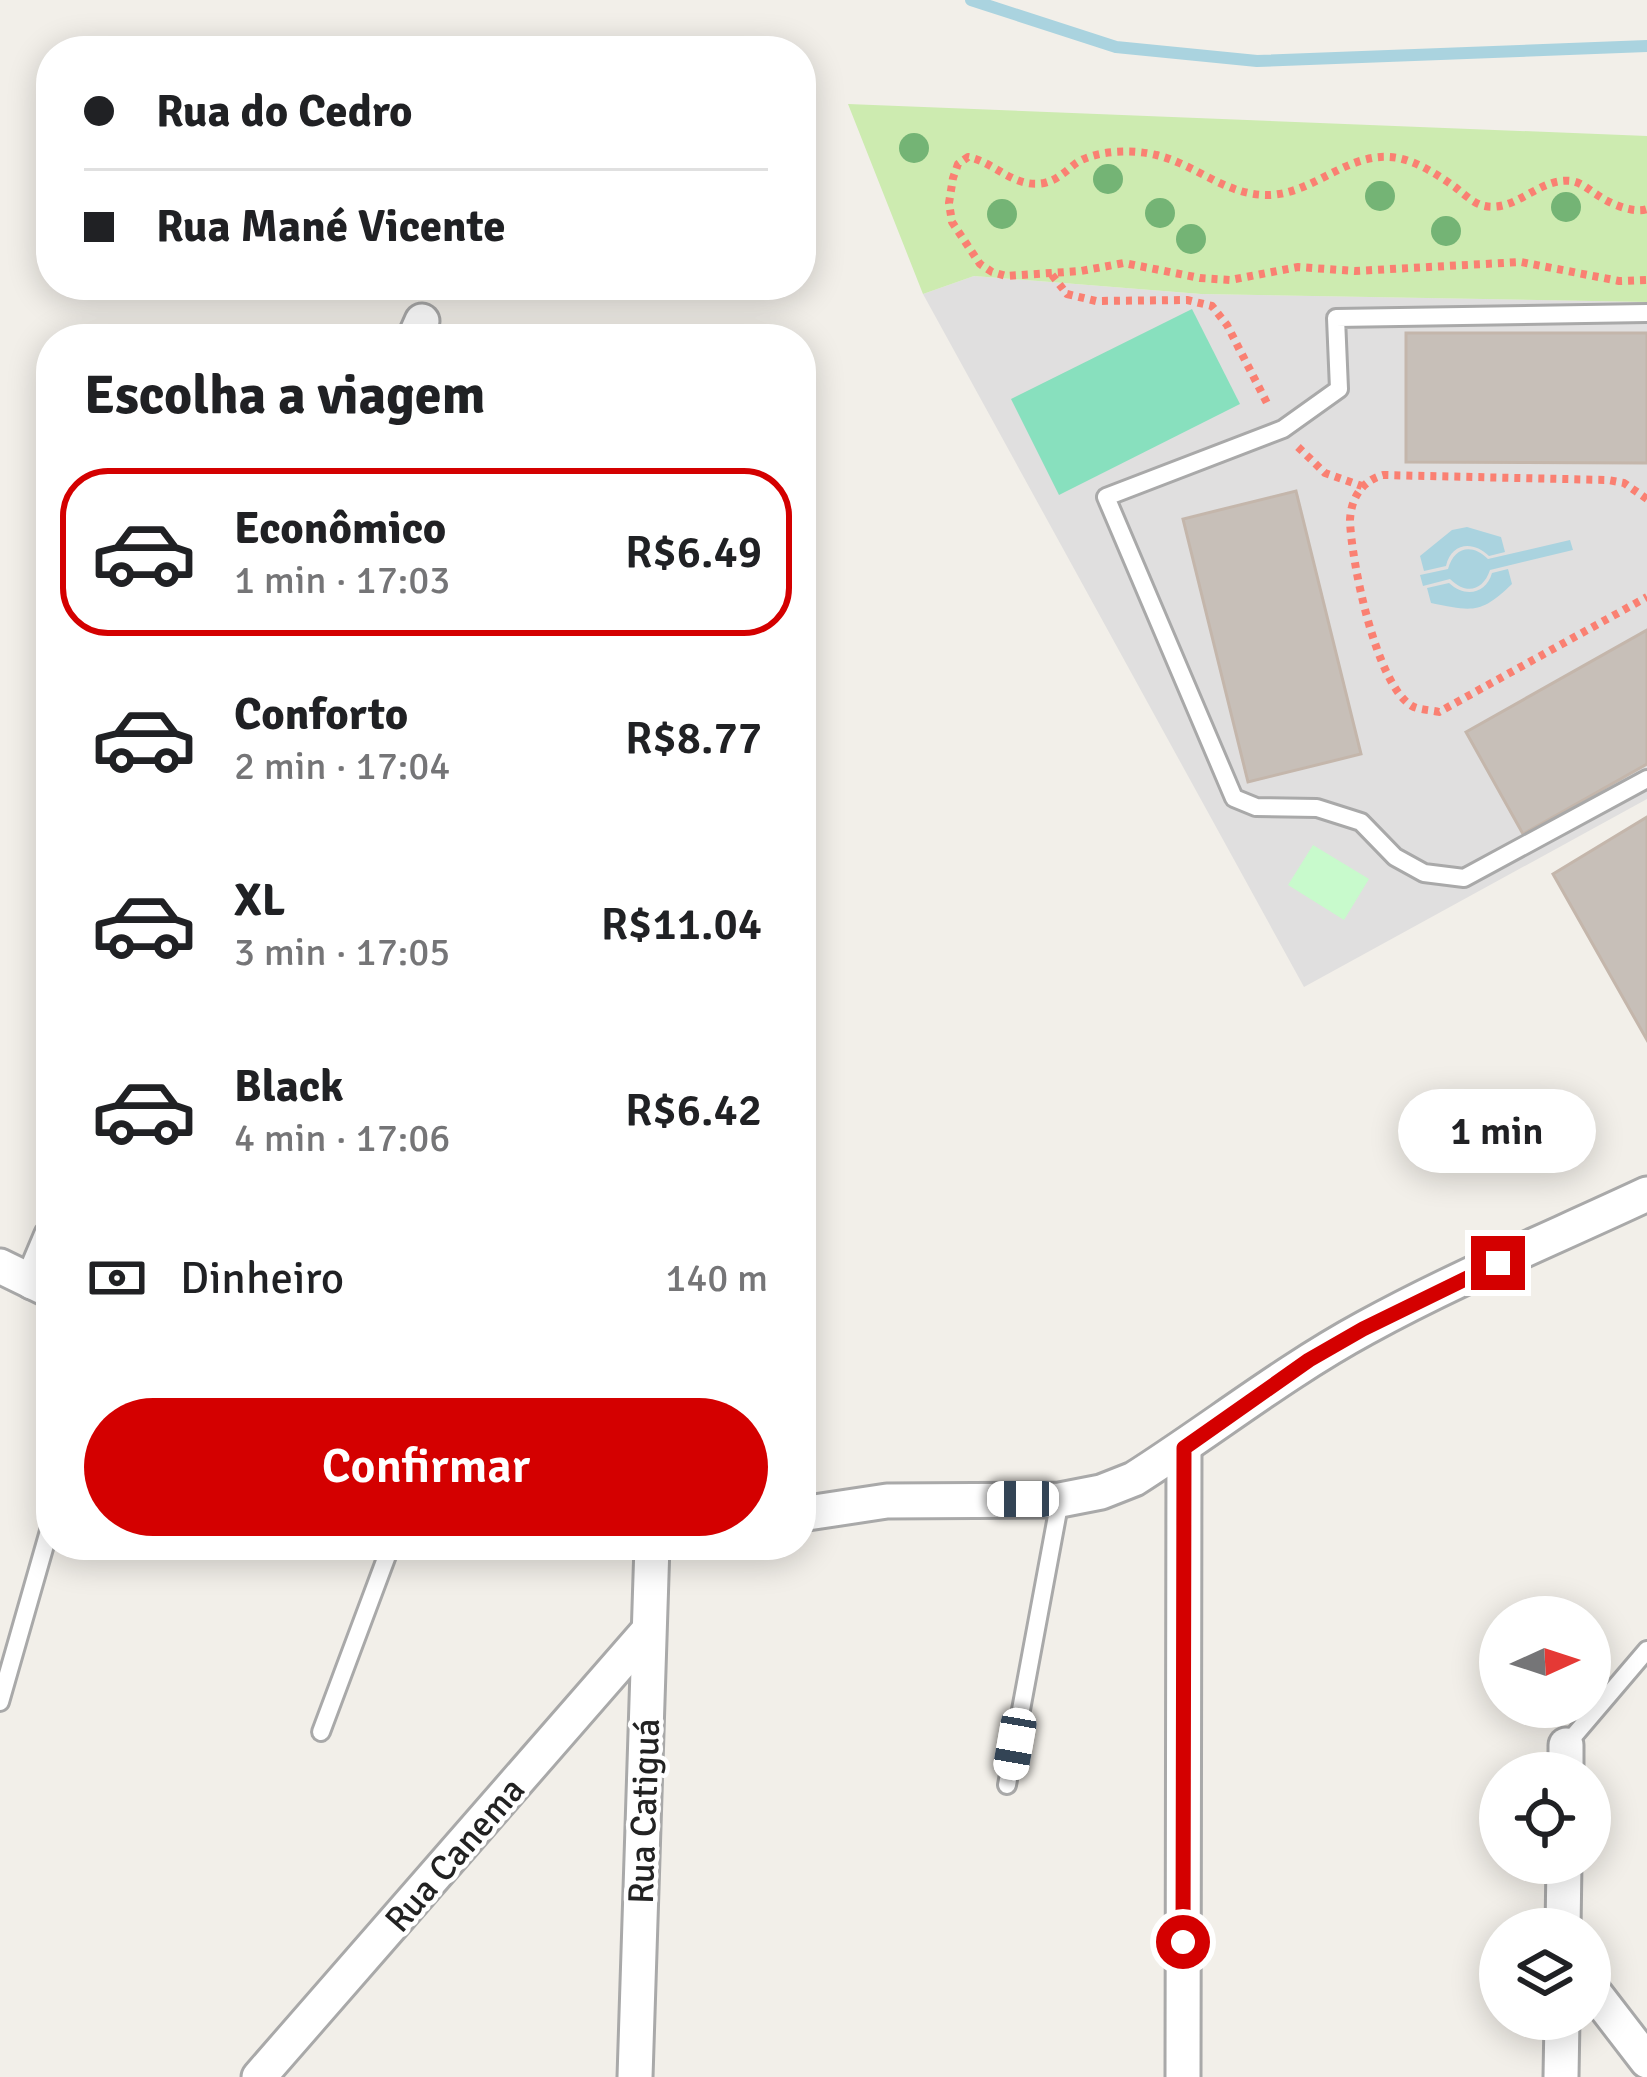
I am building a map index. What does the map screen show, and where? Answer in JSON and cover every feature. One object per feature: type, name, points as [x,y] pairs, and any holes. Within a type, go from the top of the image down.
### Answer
[{"type":"street","points":[[816,1512],[887,1501],[1060,1500],[1101,1492],[1134,1479],[1184,1448],[1309,1360],[1363,1329],[1647,1194]]},
{"type":"street","points":[[0,1265],[36,1283]]},
{"type":"street","points":[[1183,2077],[1184,1448]]},
{"type":"street","name":"Rua Catiguá","points":[[634,2077],[651,1560]]},
{"type":"street","name":"Rua Canema","points":[[259,2077],[648,1631]]},
{"type":"street","points":[[1611,2015],[1647,2061]]},
{"type":"street","points":[[1561,2077],[1562,2040]]},
{"type":"lane","points":[[1647,313],[1336,318],[1340,389],[1282,429],[1106,497],[1234,797],[1256,808],[1317,808],[1361,822],[1395,857],[1424,873],[1464,878],[1647,779]]},
{"type":"lane","points":[[1007,1785],[1060,1500]]},
{"type":"lane","points":[[0,1702],[41,1560]]},
{"type":"lane","points":[[321,1732],[385,1560]]},
{"type":"lane","points":[[1571,1752],[1647,1650]]},
{"type":"path","points":[[1647,209],[1639,212],[1573,181],[1540,187],[1501,207],[1482,206],[1438,175],[1404,159],[1386,157],[1355,162],[1278,195],[1262,196],[1235,191],[1155,154],[1136,152],[1095,156],[1045,183],[1029,184],[1012,180],[982,160],[968,158],[958,164],[949,203],[952,222],[980,264],[1006,276],[1124,263],[1230,280],[1314,266],[1355,271],[1521,262],[1618,281],[1647,280]]},
{"type":"path","points":[[1051,274],[1067,294],[1096,301],[1187,300],[1212,306],[1227,325],[1282,429],[1325,473],[1362,486]]},
{"type":"path","points":[[1647,499],[1624,483],[1608,480],[1383,475],[1362,486],[1351,512],[1356,573],[1371,630],[1390,680],[1412,706],[1439,712],[1647,597]]},
{"type":"shaded area","points":[[974,276],[1201,294],[1647,302],[1647,799],[1304,987],[923,294]]},
{"type":"green space","points":[[848,104],[1647,136],[1647,302],[1201,294],[974,276],[923,294]]},
{"type":"green space","points":[[1192,309],[1240,404],[1059,495],[1011,399]]},
{"type":"green space","points":[[1313,845],[1369,879],[1344,920],[1288,885]]},
{"type":"water","points":[[1467,527],[1501,537],[1505,552],[1489,556],[1463,546],[1453,552],[1446,566],[1424,571],[1420,556],[1452,530]]},
{"type":"water","points":[[1570,540],[1573,550],[1490,570],[1483,583],[1473,588],[1450,579],[1423,586],[1420,575],[1448,569],[1464,550],[1488,559]]},
{"type":"water","points":[[1508,569],[1512,584],[1483,606],[1466,609],[1431,603],[1427,588],[1449,583],[1474,592],[1485,586],[1492,573]]},
{"type":"building","points":[[1406,333],[1647,333],[1647,463],[1406,462]]},
{"type":"building","points":[[1296,491],[1361,754],[1248,782],[1183,519]]},
{"type":"building","points":[[1647,630],[1647,764],[1523,834],[1466,732]]},
{"type":"building","points":[[1647,817],[1647,1040],[1553,874]]},
{"type":"waterway","points":[[971,0],[1116,47],[1257,61],[1647,46]]},
{"type":"route","points":[[1183,1942],[1184,1448],[1309,1360],[1498,1263]]}]
